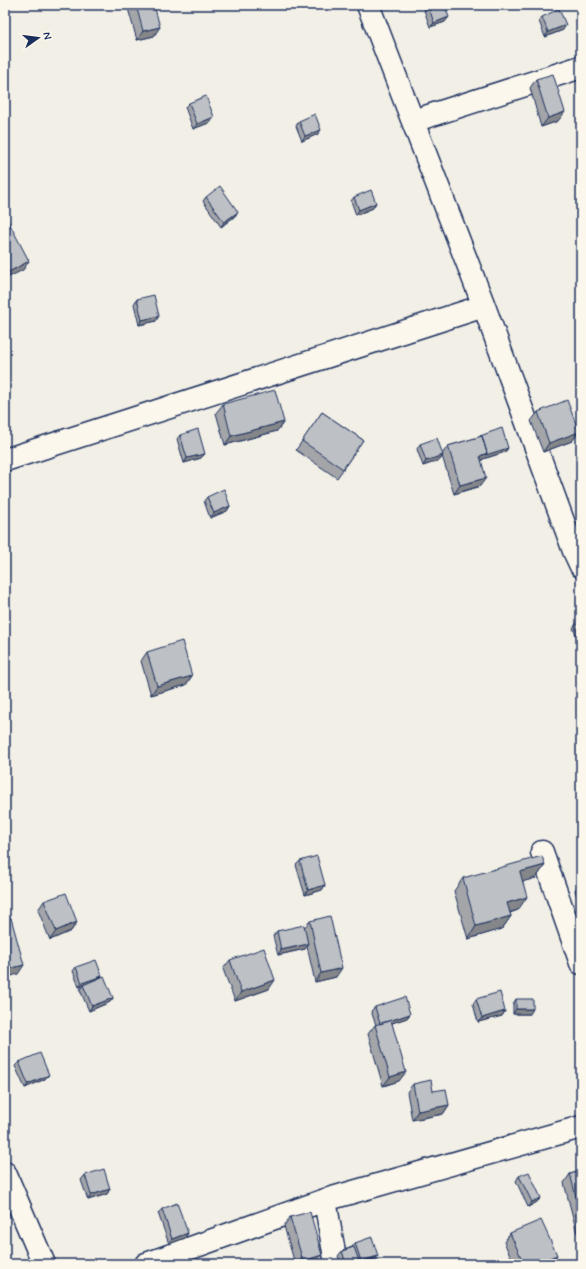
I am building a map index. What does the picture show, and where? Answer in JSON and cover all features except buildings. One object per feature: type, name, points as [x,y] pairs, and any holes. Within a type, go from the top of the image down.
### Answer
[{"type":"street","points":[[368,5],[484,306],[574,551],[581,566]]},
{"type":"street","points":[[413,121],[581,68]]},
{"type":"street","points":[[5,460],[484,306]]},
{"type":"street","points":[[542,852],[581,962]]},
{"type":"street","points":[[146,1264],[324,1200],[581,1127]]},
{"type":"street","points":[[5,1173],[44,1264]]},
{"type":"street","points":[[324,1200],[336,1264]]}]
